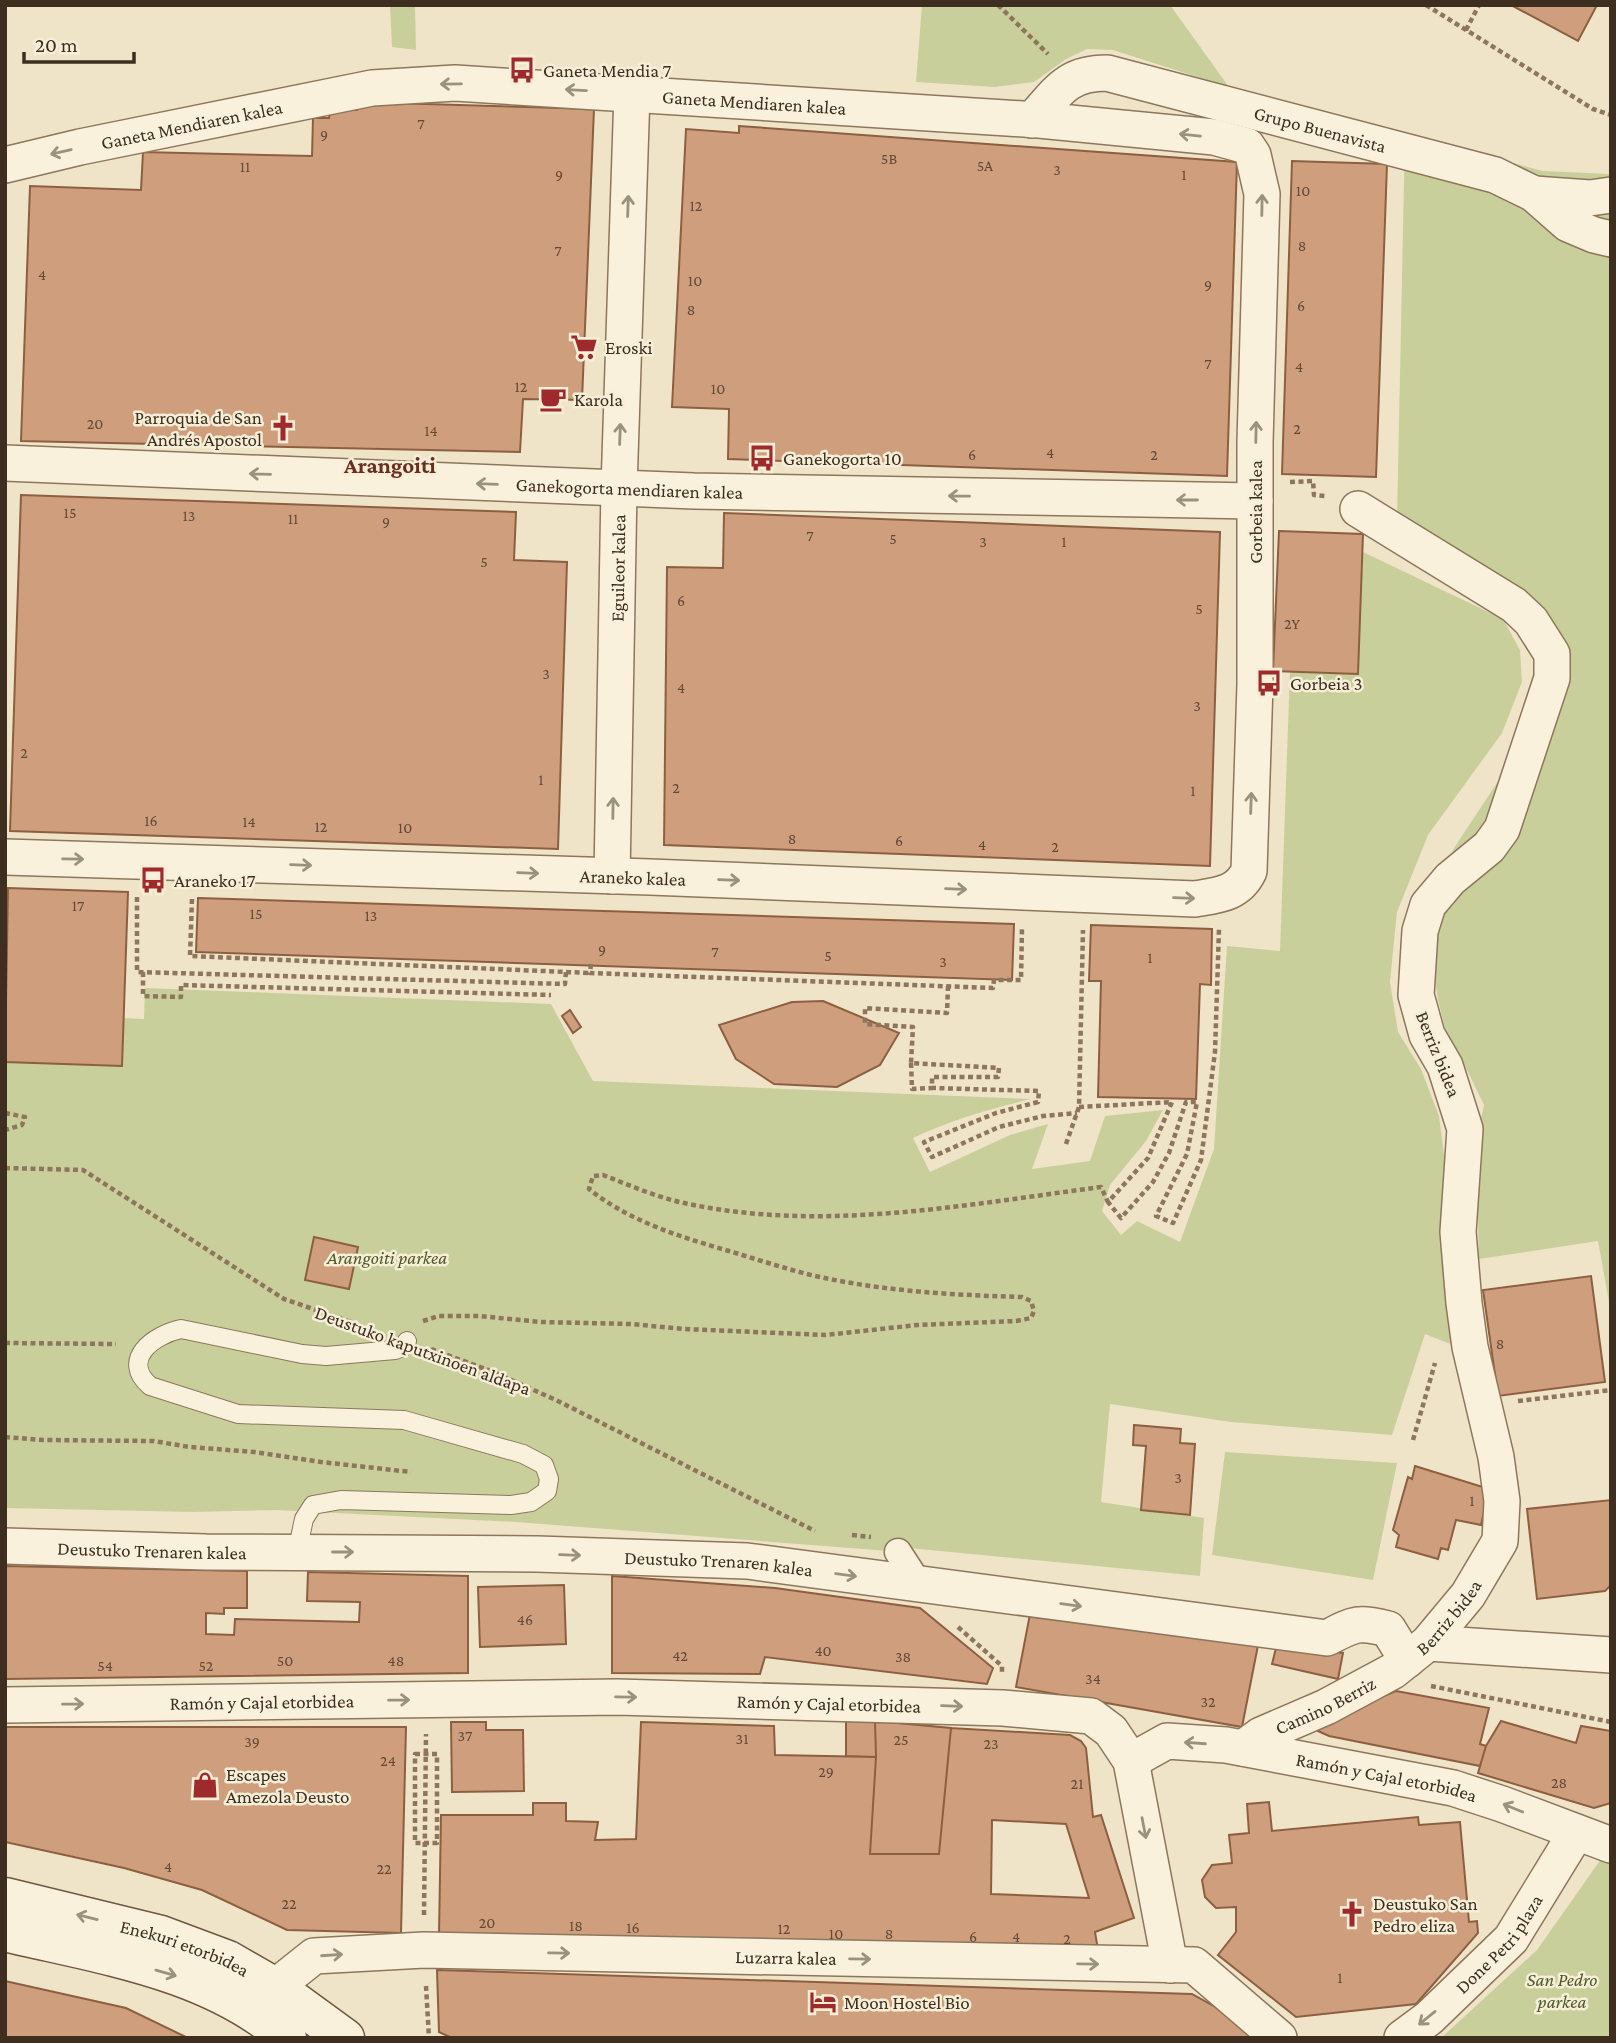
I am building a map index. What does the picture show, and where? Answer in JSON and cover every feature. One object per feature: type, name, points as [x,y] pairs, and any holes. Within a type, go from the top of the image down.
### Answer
[{"type":"main road","name":"Enekuri etorbidea","points":[[5,1897],[162,1935],[228,1960],[275,1987],[345,2038]]},
{"type":"main road","name":"Enekuri etorbidea","points":[[5,1932],[89,1951],[190,1979],[266,2019],[287,2038]]},
{"type":"street","name":"Grupo Buenavista","points":[[1072,78],[1088,73],[1107,73],[1495,175],[1534,194],[1568,224],[1611,239]]},
{"type":"street","points":[[1032,120],[1072,78]]},
{"type":"street","name":"Ganeta Mendiaren kalea","points":[[5,165],[80,147],[372,88],[456,83],[1032,120],[1214,137],[1247,146],[1252,155]]},
{"type":"street","name":"Eguileor kalea","points":[[612,876],[619,488],[632,93]]},
{"type":"street","name":"Gorbeia kalea","points":[[1248,871],[1255,684],[1255,500],[1262,194],[1252,155]]},
{"type":"street","points":[[1534,194],[1590,198],[1611,195]]},
{"type":"street","name":"Ganekogorta mendiaren kalea","points":[[5,463],[619,488],[1255,500]]},
{"type":"street","name":"Berriz bidea","points":[[1347,502],[1514,606],[1531,621],[1552,654],[1552,678],[1502,829],[1489,847],[1450,879],[1428,905],[1420,931],[1416,995],[1427,1035],[1446,1066],[1465,1129],[1458,1232],[1465,1314],[1470,1348],[1496,1457],[1502,1500],[1500,1541],[1468,1595],[1419,1663]]},
{"type":"street","name":"Araneko kalea","points":[[5,857],[612,876],[1195,899],[1226,894],[1243,883],[1248,871]]},
{"type":"street","name":"Deustuko Trenaren kalea","points":[[5,1546],[206,1552],[537,1553],[747,1562],[1327,1638],[1354,1624],[1372,1625],[1388,1629],[1419,1663]]},
{"type":"street","points":[[1419,1663],[1611,1655]]},
{"type":"street","name":"Camino Berriz","points":[[1243,1748],[1261,1735],[1326,1707],[1393,1671],[1419,1663]]},
{"type":"street","name":"Ramón y Cajal etorbidea","points":[[5,1705],[617,1697],[1003,1708],[1091,1716],[1111,1731],[1131,1761],[1167,1741],[1243,1748],[1452,1788],[1611,1845]]},
{"type":"street","points":[[1131,1761],[1170,1965]]},
{"type":"street","name":"Done Petri plaza","points":[[1402,2038],[1429,2018],[1511,1939],[1576,1833]]},
{"type":"street","name":"Luzarra kalea","points":[[275,1987],[314,1956],[424,1951],[1194,1965],[1279,2038]]},
{"type":"lane","points":[[297,1552],[304,1519],[313,1505],[341,1500],[511,1505],[531,1502],[547,1491],[549,1479],[544,1465],[523,1454],[404,1420],[238,1414],[150,1387],[140,1377],[137,1369],[138,1358],[165,1332],[181,1329],[302,1354],[326,1356],[395,1350],[403,1347],[407,1341]]},
{"type":"path","points":[[999,5],[1072,78]]},
{"type":"path","points":[[1426,5],[1593,109],[1611,115]]},
{"type":"path","points":[[1466,30],[1479,5]]},
{"type":"path","points":[[1287,482],[1313,481],[1314,495],[1347,502]]},
{"type":"path","points":[[137,886],[136,972],[565,984],[566,971]]},
{"type":"path","points":[[193,887],[190,956],[993,988],[994,980],[1021,980],[1022,916]]},
{"type":"path","points":[[1066,1144],[1079,1107],[1083,919]]},
{"type":"path","points":[[407,1341],[413,1330],[426,1319],[439,1316],[826,1335],[918,1325],[1031,1318],[1034,1311],[1031,1301],[1022,1297],[943,1295],[876,1286],[811,1275],[706,1244],[656,1227],[603,1200],[589,1189],[593,1176],[603,1175],[682,1203],[765,1214],[823,1217],[875,1215],[1101,1186],[1108,1202],[1121,1218],[1153,1182],[1169,1153],[1186,1102],[1197,1102],[1186,1154],[1156,1216],[1173,1223],[1201,1160],[1215,1052],[1219,925]]},
{"type":"path","points":[[590,972],[591,964]]},
{"type":"path","points":[[143,972],[143,996],[181,998],[181,985],[551,995]]},
{"type":"path","points":[[948,986],[947,1013],[865,1009],[865,1024],[913,1027],[912,1089],[1039,1091],[1038,1102],[996,1113],[924,1142],[932,1157],[999,1127],[1043,1116],[1077,1113]]},
{"type":"path","points":[[911,1063],[999,1068],[998,1077],[932,1077],[932,1088]]},
{"type":"path","points":[[1079,1107],[1172,1102],[1148,1158],[1108,1202]]},
{"type":"path","points":[[5,1113],[25,1117],[22,1125],[5,1130]]},
{"type":"path","name":"Deustuko kaputxinoen aldapa","points":[[5,1168],[83,1170],[284,1299],[491,1371],[556,1400],[811,1530],[825,1532]]},
{"type":"path","points":[[5,1343],[115,1343],[145,1349]]},
{"type":"path","points":[[1413,1440],[1436,1357]]},
{"type":"path","points":[[1484,1405],[1611,1390]]},
{"type":"path","points":[[5,1437],[153,1441],[419,1472]]},
{"type":"path","points":[[839,1534],[894,1540],[904,1562]]},
{"type":"path","points":[[955,1625],[1002,1666]]},
{"type":"path","points":[[1419,1663],[1611,1722]]},
{"type":"path","points":[[426,1731],[426,1843]]},
{"type":"path","points":[[415,1754],[437,1754],[437,1843],[426,1843],[415,1843],[415,1754]]},
{"type":"green space","points":[[390,5],[415,5],[416,50],[392,47]]},
{"type":"green space","points":[[922,5],[1170,5],[1229,87],[1113,50],[1087,49],[1066,59],[1034,82],[995,87],[916,82]]},
{"type":"green space","points":[[1405,134],[1543,171],[1611,174],[1611,1313],[1598,1241],[1479,1259],[1476,1141],[1484,1105],[1448,1040],[1438,1000],[1432,962],[1437,896],[1454,848],[1559,689],[1564,648],[1397,519]]},
{"type":"green space","name":"Arangoiti parkea","points":[[1363,552],[1503,619],[1520,650],[1522,682],[1502,733],[1428,835],[1397,912],[1390,982],[1398,1032],[1421,1069],[1439,1116],[1446,1170],[1453,1345],[1425,1334],[1392,1435],[1231,1422],[1110,1404],[1101,1502],[1204,1518],[1200,1576],[909,1548],[889,1551],[516,1522],[276,1510],[193,1512],[5,1508],[5,1062],[122,1066],[124,1018],[144,1019],[145,988],[551,1004],[593,1081],[1031,1099],[971,1116],[913,1138],[930,1172],[1010,1135],[1048,1124],[1032,1169],[1090,1161],[1105,1116],[1163,1110],[1146,1141],[1110,1185],[1102,1211],[1121,1235],[1137,1221],[1180,1242],[1214,1149],[1227,946],[1280,951],[1290,671],[1358,673]]},
{"type":"green space","points":[[1225,1452],[1397,1463],[1373,1580],[1212,1555]]},
{"type":"green space","name":"San Pedro parkea","points":[[1601,1859],[1611,1863],[1611,2038],[1441,2038],[1537,1950]]},
{"type":"building","points":[[1511,5],[1597,5],[1578,41]]},
{"type":"building","points":[[358,102],[594,109],[582,400],[523,399],[520,452],[21,441],[30,186],[141,190],[143,152],[312,156],[313,118],[329,118],[330,110],[357,110]]},
{"type":"building","points":[[739,126],[1237,162],[1227,476],[728,459],[729,409],[672,407],[686,129],[739,133]]},
{"type":"building","points":[[1292,161],[1387,164],[1376,477],[1282,474]]},
{"type":"building","points":[[21,495],[516,512],[514,560],[567,562],[558,849],[10,831]]},
{"type":"building","points":[[724,513],[1220,532],[1210,866],[664,845],[667,567],[723,568]]},
{"type":"building","points":[[1279,531],[1363,534],[1358,674],[1273,671]]},
{"type":"building","points":[[8,888],[128,892],[122,1066],[5,1062]]},
{"type":"building","points":[[198,898],[1014,924],[1012,980],[196,952]]},
{"type":"building","points":[[1091,925],[1212,929],[1211,985],[1200,984],[1196,1099],[1098,1097],[1101,981],[1089,981]]},
{"type":"building","points":[[823,1001],[899,1033],[880,1065],[837,1087],[774,1084],[736,1059],[719,1025],[792,1002]]},
{"type":"building","points":[[570,1010],[581,1027],[573,1033],[562,1016]]},
{"type":"building","points":[[314,1237],[358,1247],[349,1289],[305,1280]]},
{"type":"building","points":[[1591,1276],[1605,1382],[1498,1396],[1483,1290]]},
{"type":"building","points":[[1134,1425],[1181,1429],[1180,1443],[1195,1444],[1190,1515],[1141,1510],[1146,1446],[1133,1445]]},
{"type":"building","points":[[1415,1466],[1489,1489],[1481,1525],[1456,1520],[1448,1550],[1441,1548],[1438,1559],[1396,1547],[1399,1535],[1393,1530],[1408,1477],[1412,1479]]},
{"type":"building","points":[[1611,1500],[1611,1585],[1605,1591],[1537,1599],[1527,1509]]},
{"type":"building","points":[[5,1566],[247,1571],[247,1608],[224,1608],[224,1614],[206,1613],[206,1634],[234,1635],[235,1619],[359,1622],[360,1602],[307,1601],[308,1572],[468,1576],[468,1673],[5,1679]]},
{"type":"building","points":[[612,1576],[775,1588],[920,1608],[993,1668],[987,1684],[765,1657],[760,1674],[612,1673]]},
{"type":"building","points":[[564,1585],[566,1644],[480,1647],[478,1587]]},
{"type":"building","points":[[1030,1614],[1259,1640],[1242,1727],[1016,1687]]},
{"type":"building","points":[[1276,1648],[1343,1653],[1338,1679],[1272,1664]]},
{"type":"building","points":[[1396,1691],[1489,1708],[1480,1744],[1486,1746],[1480,1766],[1329,1736],[1318,1731],[1321,1721]]},
{"type":"building","points":[[846,1720],[875,1721],[876,1757],[846,1756]]},
{"type":"building","points":[[875,1721],[951,1728],[939,1854],[870,1854],[876,1757]]},
{"type":"building","points":[[1501,1721],[1576,1743],[1581,1726],[1611,1731],[1611,1803],[1594,1808],[1478,1773],[1486,1746]]},
{"type":"building","points":[[451,1722],[486,1722],[486,1730],[523,1730],[524,1791],[452,1792]]},
{"type":"building","points":[[641,1722],[774,1726],[775,1755],[876,1757],[870,1854],[939,1854],[951,1728],[1070,1735],[1081,1741],[1086,1748],[1093,1817],[1101,1815],[1134,1918],[1095,1932],[1098,1950],[439,1935],[441,1815],[533,1815],[533,1803],[566,1803],[566,1821],[598,1822],[595,1840],[636,1839]],"holes":[[[992,1820],[1066,1824],[1089,1898],[991,1894]]]},
{"type":"building","name":"Escapes Amezola Deusto","points":[[5,1727],[406,1727],[401,1933],[287,1930],[202,1890],[124,1868],[5,1842]]},
{"type":"building","name":"Deustuko San Pedro eliza","points":[[1269,1802],[1272,1831],[1418,1817],[1419,1825],[1460,1822],[1469,1922],[1477,1921],[1478,1933],[1416,2004],[1296,2017],[1218,1955],[1236,1932],[1236,1907],[1216,1908],[1205,1897],[1202,1880],[1212,1865],[1232,1863],[1229,1835],[1249,1833],[1247,1804]]},
{"type":"building","points":[[437,1970],[1192,1994],[1253,2028],[1252,2038],[452,2038],[439,2032]]},
{"type":"building","points":[[5,1981],[126,2008],[188,2038],[5,2038]]},
{"type":"place","name":"Ganeta Mendia 7","points":[[522,70]]},
{"type":"place","name":"Eroski","points":[[584,347]]},
{"type":"place","name":"Karola","points":[[553,399]]},
{"type":"place","name":"Parroquia de San Andrés Apostol","points":[[283,428]]},
{"type":"place","name":"Ganekogorta 10","points":[[762,458]]},
{"type":"place","name":"Gorbeia 3","points":[[1269,683]]},
{"type":"place","name":"Araneko 17","points":[[153,880]]},
{"type":"place","name":"Escapes Amezola Deusto","points":[[205,1785]]},
{"type":"place","name":"Deustuko San Pedro eliza","points":[[1352,1914]]},
{"type":"place","name":"Moon Hostel Bio","points":[[823,2002]]},
{"type":"district","name":"Arangoiti","points":[[390,465]]}]
